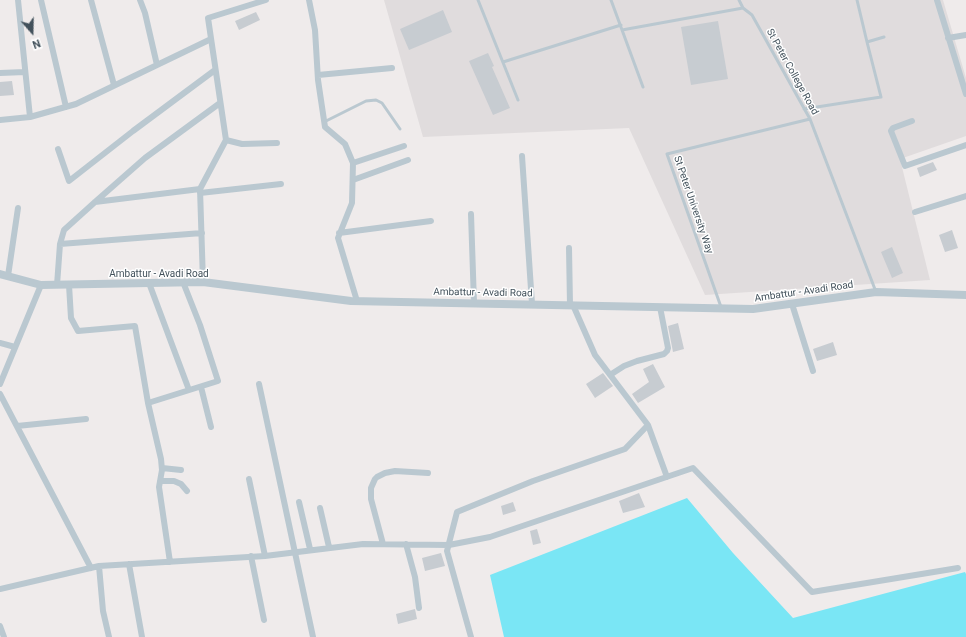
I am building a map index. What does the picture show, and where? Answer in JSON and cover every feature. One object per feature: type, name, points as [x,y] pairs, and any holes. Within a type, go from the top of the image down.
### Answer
[{"type":"street","points":[[18,0],[30,118]]},
{"type":"street","points":[[41,0],[66,107]]},
{"type":"street","points":[[91,0],[114,85]]},
{"type":"street","points":[[140,0],[145,13],[157,65]]},
{"type":"street","points":[[203,282],[200,191],[226,140],[208,18],[246,3],[266,0]]},
{"type":"street","points":[[309,0],[315,30],[318,75],[325,127],[345,144],[353,163],[352,203],[338,238],[357,301]]},
{"type":"street","points":[[937,0],[966,94]]},
{"type":"street","points":[[948,38],[966,35]]},
{"type":"street","points":[[0,120],[30,118],[76,104],[211,39]]},
{"type":"street","points":[[318,75],[392,68]]},
{"type":"street","points":[[58,150],[70,181],[133,131],[215,70]]},
{"type":"street","points":[[0,72],[25,72]]},
{"type":"street","points":[[57,285],[60,244],[64,230],[144,158],[220,103]]},
{"type":"street","points":[[912,121],[893,128],[891,131],[904,166],[966,146]]},
{"type":"street","points":[[226,140],[242,144],[277,143]]},
{"type":"street","points":[[353,163],[404,146]]},
{"type":"street","points":[[522,156],[532,304]]},
{"type":"street","points":[[353,180],[408,160]]},
{"type":"street","points":[[95,202],[282,184]]},
{"type":"street","points":[[915,212],[966,196]]},
{"type":"street","points":[[4,275],[18,208]]},
{"type":"street","points":[[471,214],[474,303]]},
{"type":"street","points":[[340,233],[431,221]]},
{"type":"street","points":[[60,244],[202,234]]},
{"type":"street","points":[[569,248],[571,305],[595,355],[648,425],[667,476]]},
{"type":"street","name":"Ambattur - Avadi Road","points":[[4,275],[41,285],[203,282],[357,301],[753,309],[876,292],[966,295]]},
{"type":"street","points":[[148,403],[218,381],[200,325],[183,282]]},
{"type":"street","points":[[149,283],[189,390]]},
{"type":"street","points":[[0,384],[2,374],[41,285]]},
{"type":"street","points":[[69,285],[71,318],[78,331],[135,326],[148,403],[161,459],[162,468],[159,486],[170,562]]},
{"type":"street","points":[[792,304],[813,371]]},
{"type":"street","points":[[610,376],[624,366],[664,354],[667,351],[668,348],[660,307]]},
{"type":"street","points":[[0,343],[15,347]]},
{"type":"street","points":[[259,384],[313,637]]},
{"type":"street","points":[[201,387],[211,427]]},
{"type":"street","points":[[0,394],[91,568]]},
{"type":"street","points":[[17,426],[86,419]]},
{"type":"street","points":[[471,637],[447,551],[457,512],[533,481],[624,449],[648,425]]},
{"type":"street","points":[[162,468],[181,470]]},
{"type":"street","points":[[0,589],[99,566],[265,556],[310,549],[363,544],[449,545],[490,537],[693,468],[812,592],[958,568]]},
{"type":"street","points":[[383,544],[371,499],[371,488],[375,479],[377,476],[394,471],[428,473]]},
{"type":"street","points":[[248,479],[265,556]]},
{"type":"street","points":[[160,481],[174,481],[182,484],[187,491]]},
{"type":"street","points":[[299,502],[310,549]]},
{"type":"street","points":[[320,508],[329,547]]},
{"type":"street","points":[[406,544],[415,577],[419,608]]},
{"type":"street","points":[[251,556],[264,620]]},
{"type":"street","points":[[130,564],[142,637]]},
{"type":"street","points":[[99,566],[103,611],[109,637]]},
{"type":"street","points":[[0,626],[4,637]]},
{"type":"lane","points":[[478,0],[518,100]]},
{"type":"lane","points":[[612,0],[642,87]]},
{"type":"lane","name":"St Peter College Road","points":[[739,0],[743,8],[752,15],[810,119],[876,292]]},
{"type":"lane","points":[[804,109],[881,97],[857,0]]},
{"type":"lane","points":[[622,30],[743,8]]},
{"type":"lane","points":[[503,62],[620,25]]},
{"type":"lane","points":[[867,42],[884,37]]},
{"type":"lane","points":[[324,122],[366,101],[376,100],[382,103],[400,130]]},
{"type":"lane","name":"St Peter University Way","points":[[721,308],[667,154],[810,119]]},
{"type":"shaded area","points":[[384,0],[943,0],[966,78],[966,136],[900,159],[930,280],[705,295],[629,128],[423,137]]},
{"type":"water","points":[[687,498],[733,553],[793,618],[965,572],[966,637],[504,637],[490,575]]},
{"type":"building","points":[[443,10],[452,32],[409,50],[400,29]]},
{"type":"building","points":[[256,12],[260,20],[239,30],[235,21]]},
{"type":"building","points":[[718,21],[728,79],[691,85],[681,27]]},
{"type":"building","points":[[488,53],[494,66],[492,67],[510,108],[493,115],[469,61]]},
{"type":"building","points":[[12,81],[14,95],[0,96],[0,82]]},
{"type":"building","points":[[933,162],[937,170],[920,177],[917,168]]},
{"type":"building","points":[[952,230],[958,248],[945,252],[939,235]]},
{"type":"building","points":[[892,247],[903,273],[892,278],[881,252]]},
{"type":"building","points":[[678,323],[684,349],[673,352],[668,326]]},
{"type":"building","points":[[833,342],[837,355],[817,361],[813,349]]},
{"type":"building","points":[[653,364],[665,387],[638,403],[632,394],[649,382],[643,369]]},
{"type":"building","points":[[603,373],[613,386],[595,398],[586,384]]},
{"type":"building","points":[[639,493],[645,507],[623,513],[619,501]]},
{"type":"building","points":[[513,502],[516,511],[503,515],[501,506]]},
{"type":"building","points":[[537,529],[541,543],[533,545],[530,531]]},
{"type":"building","points":[[441,553],[445,566],[425,571],[422,558]]},
{"type":"building","points":[[415,609],[417,619],[398,624],[396,614]]}]
